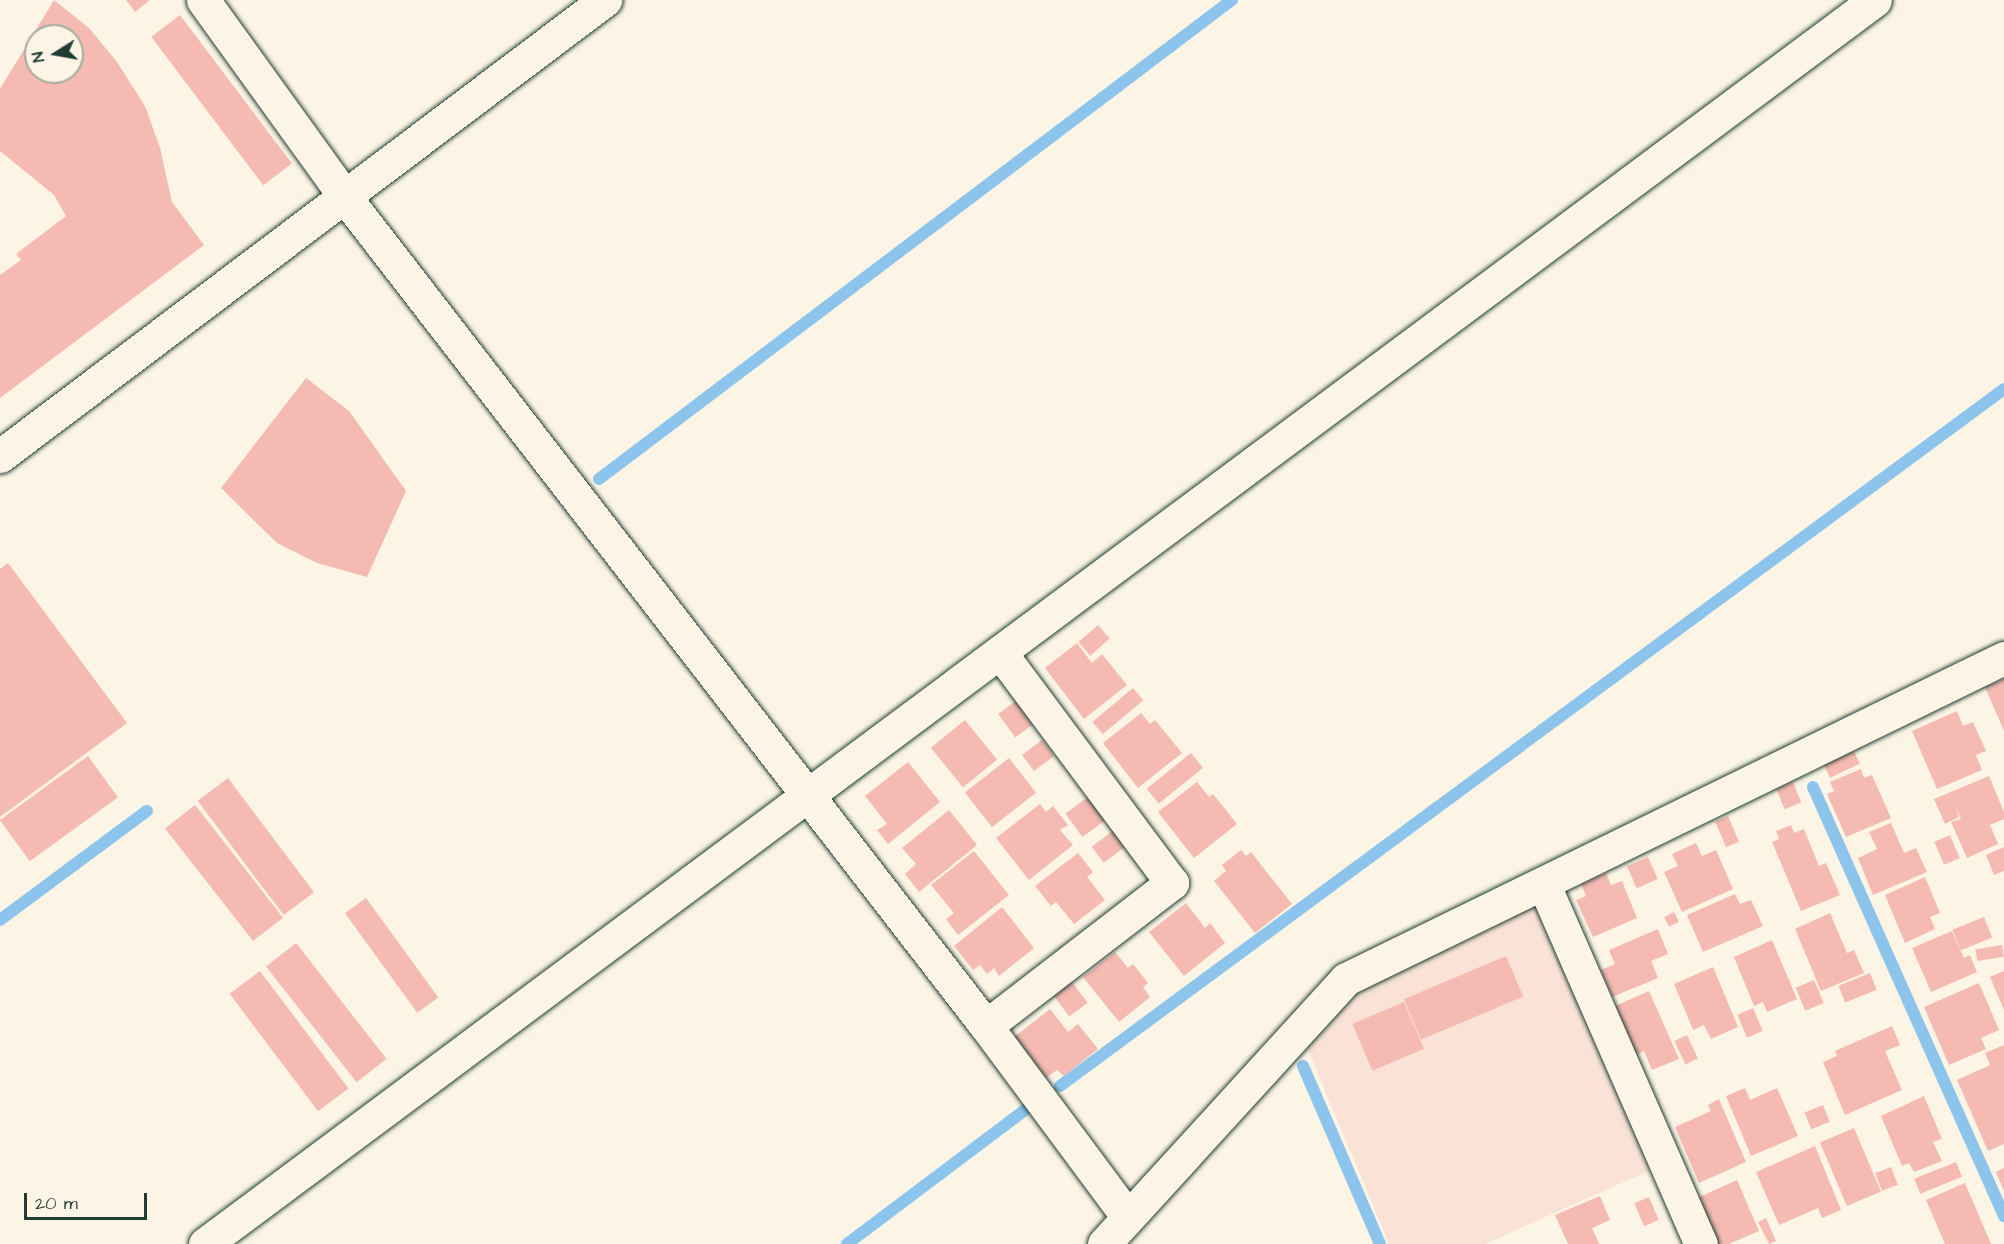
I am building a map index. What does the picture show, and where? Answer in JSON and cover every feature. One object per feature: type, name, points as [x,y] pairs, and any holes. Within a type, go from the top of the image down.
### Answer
[{"type":"street","points":[[203,0],[345,197],[986,1026],[1128,1217]]},
{"type":"street","points":[[0,456],[605,0]]},
{"type":"street","points":[[205,1244],[1875,0]]},
{"type":"street","points":[[986,1026],[1172,883],[1000,652]]},
{"type":"street","points":[[1104,1244],[1346,979],[1544,885],[2004,658]]},
{"type":"street","points":[[1544,885],[1701,1244]]},
{"type":"shaded area","points":[[1530,900],[1544,911],[1651,1170],[1485,1244],[1389,1244],[1306,1045],[1351,996]]},
{"type":"building","points":[[54,0],[84,24],[39,24]]},
{"type":"building","points":[[126,0],[150,0],[135,12]]},
{"type":"building","points":[[180,15],[292,164],[263,185],[151,37]]},
{"type":"building","points":[[84,24],[117,62],[145,106],[160,148],[172,202],[204,245],[0,398],[0,275],[21,260],[16,254],[66,216],[54,195],[0,151],[0,89],[24,49],[24,84],[84,84]]},
{"type":"building","points":[[306,378],[349,411],[406,491],[367,577],[317,563],[277,543],[221,488]]},
{"type":"building","points":[[8,563],[127,723],[0,817],[0,569]]},
{"type":"building","points":[[1098,625],[1110,639],[1090,656],[1078,642]]},
{"type":"building","points":[[1077,643],[1092,663],[1102,654],[1127,685],[1084,719],[1045,668]]},
{"type":"building","points":[[2004,679],[2004,731],[1985,687]]},
{"type":"building","points":[[1133,688],[1143,700],[1103,734],[1092,722]]},
{"type":"building","points":[[1016,701],[1033,724],[1015,737],[998,714]]},
{"type":"building","points":[[1957,711],[1963,726],[1973,722],[1986,751],[1976,755],[1982,770],[1937,789],[1912,731]]},
{"type":"building","points":[[1141,713],[1150,724],[1155,720],[1182,753],[1138,788],[1103,743]]},
{"type":"building","points":[[965,720],[997,760],[963,787],[931,748]]},
{"type":"building","points":[[1042,740],[1054,756],[1034,771],[1022,755]]},
{"type":"building","points":[[1854,751],[1860,764],[1830,778],[1824,765]]},
{"type":"building","points":[[1191,753],[1203,768],[1159,804],[1147,789]]},
{"type":"building","points":[[88,756],[118,797],[30,861],[0,820]]},
{"type":"building","points":[[1009,758],[1036,793],[992,827],[965,792]]},
{"type":"building","points":[[908,762],[940,802],[888,844],[877,830],[887,824],[865,796]]},
{"type":"building","points":[[1861,769],[1864,778],[1872,775],[1891,818],[1846,837],[1827,794],[1834,791],[1830,782]]},
{"type":"building","points":[[1989,776],[2004,812],[2004,819],[1990,825],[1998,844],[1967,858],[1951,822],[1961,819],[1955,805],[1959,817],[1945,824],[1934,799]]},
{"type":"building","points":[[228,778],[314,892],[284,915],[198,801]]},
{"type":"building","points":[[1197,782],[1209,797],[1213,794],[1237,824],[1194,858],[1158,812]]},
{"type":"building","points":[[1793,782],[1801,802],[1785,809],[1776,789]]},
{"type":"building","points":[[1088,797],[1105,820],[1082,837],[1065,813]]},
{"type":"building","points":[[1040,804],[1046,812],[1053,806],[1068,825],[1060,830],[1073,845],[1029,880],[996,838]]},
{"type":"building","points":[[195,805],[283,918],[253,941],[165,828]]},
{"type":"building","points":[[949,810],[977,845],[919,892],[905,874],[916,864],[902,848]]},
{"type":"building","points":[[1728,816],[1739,842],[1726,847],[1715,821]]},
{"type":"building","points":[[1891,823],[1904,853],[1916,848],[1927,872],[1873,895],[1858,858],[1877,849],[1869,832]]},
{"type":"building","points":[[1791,825],[1794,833],[1804,829],[1819,866],[1826,863],[1840,895],[1801,911],[1772,842],[1779,839],[1776,831]]},
{"type":"building","points":[[1114,830],[1126,846],[1104,863],[1092,847]]},
{"type":"building","points":[[1950,835],[1960,858],[1944,865],[1934,842]]},
{"type":"building","points":[[1696,843],[1702,856],[1716,850],[1733,889],[1682,912],[1664,872],[1678,866],[1672,854]]},
{"type":"building","points":[[2004,847],[2004,871],[1994,875],[1986,855]]},
{"type":"building","points":[[1241,850],[1246,856],[1251,852],[1292,904],[1255,933],[1214,881],[1226,871],[1222,865]]},
{"type":"building","points":[[974,851],[1009,895],[958,935],[946,919],[954,913],[931,885]]},
{"type":"building","points":[[1078,853],[1093,872],[1087,877],[1105,900],[1074,924],[1056,902],[1051,906],[1035,886]]},
{"type":"building","points":[[1648,857],[1658,879],[1637,888],[1627,866]]},
{"type":"building","points":[[1606,873],[1611,885],[1622,881],[1637,918],[1593,937],[1576,900],[1586,896],[1581,884]]},
{"type":"building","points":[[1925,877],[1940,913],[1930,917],[1935,929],[1905,943],[1885,895]]},
{"type":"building","points":[[1735,894],[1740,904],[1751,900],[1763,926],[1703,952],[1687,915]]},
{"type":"building","points":[[366,898],[438,998],[417,1013],[345,913]]},
{"type":"building","points":[[1186,903],[1205,928],[1210,923],[1225,943],[1184,976],[1149,932]]},
{"type":"building","points":[[1002,907],[1034,948],[999,976],[994,968],[987,974],[980,965],[973,970],[954,946]]},
{"type":"building","points":[[1674,912],[1679,922],[1669,927],[1664,917]]},
{"type":"building","points":[[1830,913],[1847,953],[1854,950],[1864,973],[1821,991],[1795,929]]},
{"type":"building","points":[[1984,917],[1992,937],[1961,950],[1952,930]]},
{"type":"building","points":[[1658,929],[1668,954],[1651,961],[1658,978],[1612,997],[1601,970],[1615,964],[1609,950]]},
{"type":"building","points":[[1952,931],[1964,958],[1970,955],[1977,972],[1931,992],[1912,948]]},
{"type":"building","points":[[1772,940],[1797,999],[1767,1012],[1763,1002],[1754,1006],[1734,957]]},
{"type":"building","points":[[296,943],[387,1059],[357,1082],[266,966]]},
{"type":"building","points":[[2002,945],[2004,957],[1977,961],[1975,949]]},
{"type":"building","points":[[1115,952],[1128,968],[1133,964],[1148,983],[1143,987],[1150,997],[1119,1022],[1083,977]]},
{"type":"building","points":[[1506,956],[1523,997],[1421,1040],[1404,999]]},
{"type":"building","points":[[1713,967],[1738,1027],[1711,1039],[1704,1025],[1693,1030],[1674,984]]},
{"type":"building","points":[[260,971],[348,1088],[318,1111],[230,994]]},
{"type":"building","points":[[2004,971],[2004,1010],[1990,977]]},
{"type":"building","points":[[1870,973],[1877,990],[1845,1002],[1838,986]]},
{"type":"building","points":[[1814,980],[1824,1003],[1805,1011],[1796,988]]},
{"type":"building","points":[[1072,982],[1088,1003],[1069,1017],[1054,996]]},
{"type":"building","points":[[1979,983],[1999,1030],[1981,1038],[1986,1049],[1949,1065],[1924,1007]]},
{"type":"building","points":[[1649,991],[1679,1059],[1652,1070],[1644,1051],[1636,1055],[1615,1006]]},
{"type":"building","points":[[1404,1002],[1424,1049],[1372,1071],[1352,1024]]},
{"type":"building","points":[[1753,1008],[1763,1031],[1747,1038],[1737,1015]]},
{"type":"building","points":[[1050,1009],[1068,1032],[1078,1024],[1098,1049],[1064,1076],[1057,1070],[1046,1078],[1014,1037]]},
{"type":"building","points":[[1892,1026],[1900,1045],[1885,1051],[1902,1090],[1845,1115],[1823,1062],[1837,1056],[1835,1051]]},
{"type":"building","points":[[1687,1035],[1698,1059],[1685,1064],[1674,1041]]},
{"type":"building","points":[[2004,1045],[2004,1144],[1988,1151],[1957,1080],[1990,1065],[1985,1053]]},
{"type":"building","points":[[1745,1088],[1750,1100],[1777,1088],[1798,1136],[1751,1156],[1726,1096]]},
{"type":"building","points":[[1924,1096],[1942,1139],[1933,1142],[1942,1161],[1914,1172],[1909,1163],[1902,1166],[1881,1116]]},
{"type":"building","points":[[1719,1099],[1746,1162],[1699,1183],[1675,1127],[1711,1111],[1708,1105]]},
{"type":"building","points":[[1823,1105],[1830,1122],[1811,1129],[1804,1112]]},
{"type":"building","points":[[1854,1128],[1881,1192],[1847,1206],[1820,1142]]},
{"type":"building","points":[[1815,1146],[1841,1210],[1822,1218],[1818,1208],[1779,1225],[1756,1172]]},
{"type":"building","points":[[1956,1162],[1962,1177],[1920,1194],[1914,1179]]},
{"type":"building","points":[[1891,1167],[1898,1185],[1882,1191],[1875,1173]]},
{"type":"building","points":[[2004,1168],[2004,1191],[1996,1172]]},
{"type":"building","points":[[1737,1180],[1759,1231],[1729,1244],[1716,1244],[1697,1198]]},
{"type":"building","points":[[1965,1183],[1991,1244],[1945,1244],[1926,1200]]},
{"type":"building","points":[[1600,1196],[1610,1220],[1592,1228],[1599,1244],[1568,1244],[1555,1215]]},
{"type":"building","points":[[1649,1197],[1659,1220],[1644,1226],[1634,1203]]},
{"type":"building","points":[[1766,1218],[1776,1241],[1769,1244],[1758,1222]]},
{"type":"waterway","points":[[599,479],[1232,0]]},
{"type":"waterway","points":[[1060,1086],[2004,389]]},
{"type":"waterway","points":[[1813,787],[2004,1216]]},
{"type":"waterway","points":[[0,920],[147,811]]},
{"type":"waterway","points":[[1303,1066],[1380,1244]]},
{"type":"waterway","points":[[847,1244],[1030,1106]]}]
